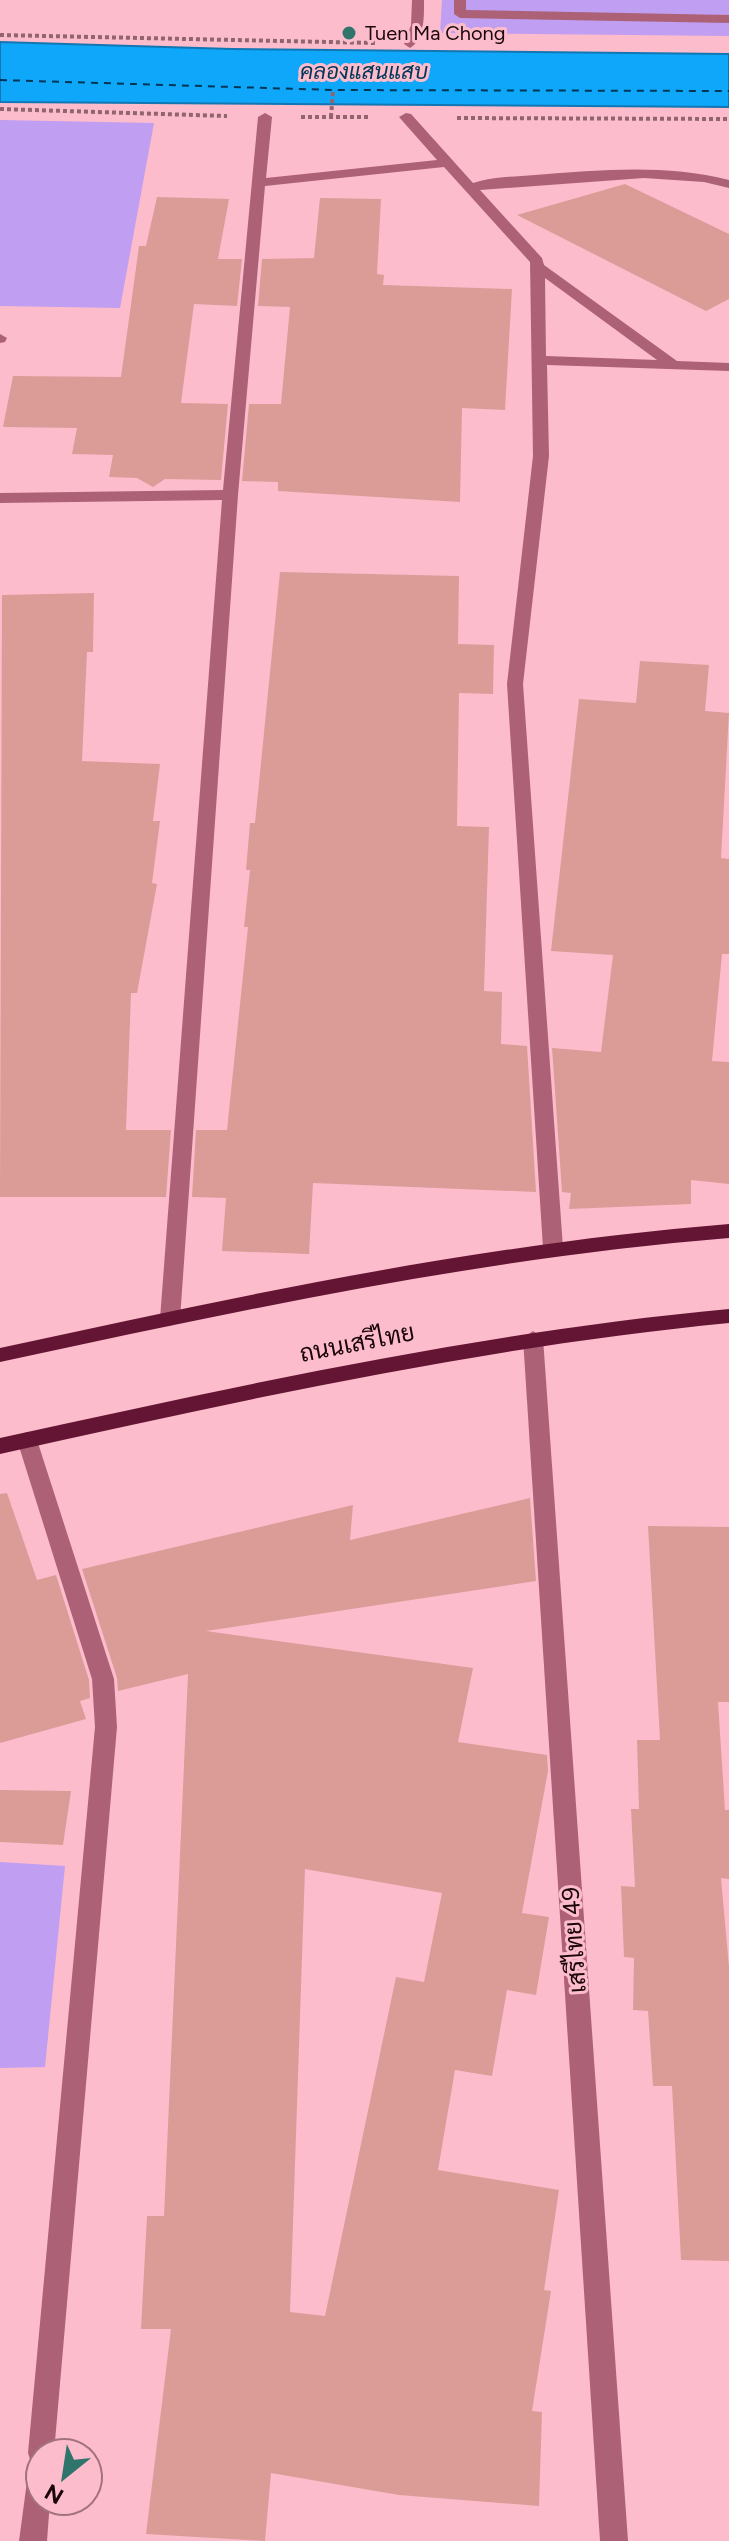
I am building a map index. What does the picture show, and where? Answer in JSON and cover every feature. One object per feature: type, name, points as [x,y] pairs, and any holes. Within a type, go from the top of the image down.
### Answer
[{"type":"main road","points":[[0,1355],[311,1288],[553,1248],[729,1231]]},
{"type":"main road","name":"ถนนเสรีไทย","points":[[0,1446],[291,1382],[533,1338],[729,1316]]},
{"type":"street","points":[[410,44],[418,16],[418,0]]},
{"type":"street","points":[[460,0],[460,14],[729,19]]},
{"type":"street","points":[[170,1319],[230,495],[265,117]]},
{"type":"street","points":[[406,117],[537,261],[541,456],[515,684],[553,1248]]},
{"type":"street","points":[[258,183],[445,163]]},
{"type":"street","points":[[471,188],[485,183],[591,176],[701,176],[729,184]]},
{"type":"street","points":[[537,266],[672,364]]},
{"type":"street","points":[[539,360],[729,367]]},
{"type":"street","points":[[0,498],[230,495]]},
{"type":"street","name":"เสรีไทย 49","points":[[533,1338],[614,2541]]},
{"type":"street","points":[[27,1440],[103,1679],[106,1727],[42,2437]]},
{"type":"street","points":[[33,2541],[35,2517]]},
{"type":"path","points":[[0,35],[410,44]]},
{"type":"path","points":[[331,117],[333,90]]},
{"type":"path","points":[[0,109],[265,117],[729,119]]},
{"type":"shaded area","points":[[442,0],[729,0],[729,36],[440,33]]},
{"type":"shaded area","points":[[0,120],[154,123],[120,308],[0,306]]},
{"type":"shaded area","points":[[0,1862],[65,1866],[45,2067],[0,2068]]},
{"type":"water","name":"คลองแสนแสบ","points":[[0,42],[232,49],[729,54],[729,107],[0,102]]},
{"type":"building","points":[[625,184],[729,234],[729,299],[706,311],[517,215]]},
{"type":"building","points":[[157,197],[229,199],[218,259],[242,259],[237,306],[194,304],[181,403],[228,404],[221,480],[165,479],[153,487],[137,478],[109,477],[113,455],[72,454],[77,428],[3,427],[13,376],[121,377],[139,246],[146,246]]},
{"type":"building","points":[[320,198],[381,199],[377,274],[384,275],[383,285],[512,289],[505,410],[462,408],[460,502],[278,491],[278,482],[242,481],[249,404],[281,404],[290,307],[258,306],[262,259],[314,258]]},
{"type":"building","points":[[280,572],[459,576],[458,644],[494,645],[493,694],[459,693],[457,826],[489,827],[484,991],[502,992],[501,1044],[527,1046],[536,1192],[313,1183],[309,1254],[222,1251],[226,1198],[192,1197],[196,1130],[227,1130],[248,927],[244,927],[250,870],[246,870],[250,823],[255,823]]},
{"type":"building","points":[[94,593],[93,652],[87,652],[82,761],[160,764],[153,821],[160,821],[152,883],[157,884],[137,993],[131,993],[126,1130],[171,1130],[166,1197],[0,1197],[2,595]]},
{"type":"building","points":[[640,661],[709,665],[705,711],[729,713],[721,858],[729,859],[729,954],[722,954],[712,1061],[729,1062],[729,1184],[691,1180],[691,1204],[569,1209],[571,1193],[562,1192],[552,1048],[601,1052],[613,955],[551,951],[579,699],[636,703]]},
{"type":"building","points":[[7,1493],[37,1580],[56,1575],[89,1680],[90,1698],[80,1701],[86,1719],[0,1743],[0,1494]]},
{"type":"building","points":[[530,1498],[536,1581],[206,1631],[473,1668],[458,1742],[547,1755],[548,1771],[522,1913],[549,1917],[536,1995],[507,1990],[492,2076],[455,2070],[438,2170],[559,2190],[544,2290],[551,2291],[532,2411],[542,2412],[539,2506],[399,2495],[271,2473],[265,2541],[146,2534],[171,2329],[141,2329],[147,2216],[164,2216],[188,1674],[118,1691],[117,1678],[82,1569],[353,1505],[350,1540]],"holes":[[[305,1869],[442,1893],[424,1982],[396,1977],[325,2316],[290,2312]]]},
{"type":"building","points":[[648,1526],[729,1527],[729,1702],[718,1702],[725,1810],[729,1810],[729,1879],[721,1878],[729,1967],[729,2261],[681,2260],[672,2086],[653,2086],[648,2011],[633,2010],[634,1958],[624,1957],[621,1886],[635,1887],[631,1809],[639,1809],[637,1740],[660,1740]]},
{"type":"building","points":[[0,1790],[71,1791],[63,1845],[0,1842]]},
{"type":"ferry route","points":[[0,80],[333,90],[729,91]]},
{"type":"place","name":"Tuen Ma Chong","points":[[349,33]]}]
